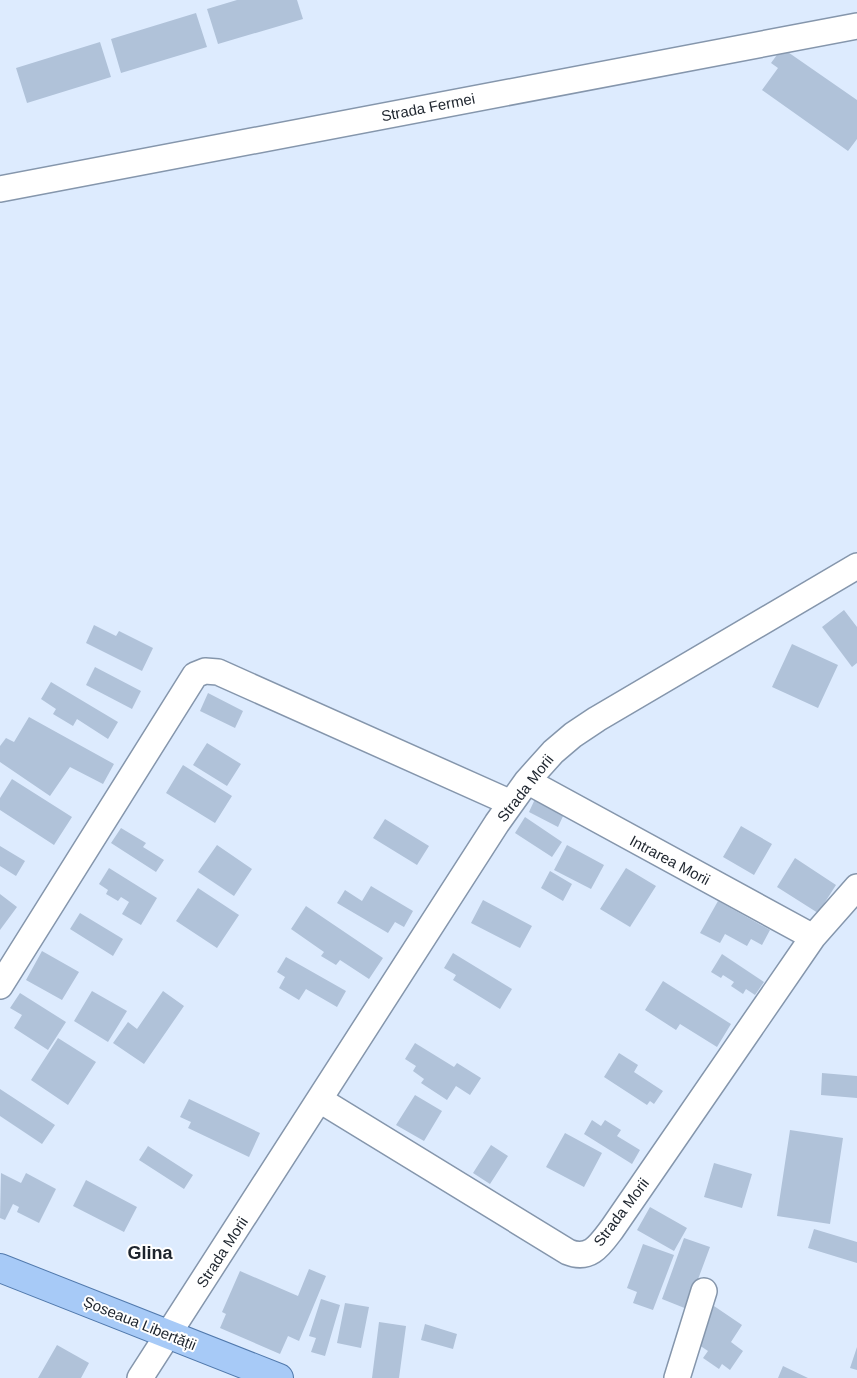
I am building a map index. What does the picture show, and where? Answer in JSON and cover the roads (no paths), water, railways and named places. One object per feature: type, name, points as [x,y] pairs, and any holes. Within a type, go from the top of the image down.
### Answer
[{"type":"main road","name":"Șoseaua Libertății","points":[[0,1268],[279,1378]]},
{"type":"street","name":"Strada Fermei","points":[[0,188],[857,26]]},
{"type":"street","name":"Strada Morii","points":[[140,1378],[511,803],[553,752],[572,735],[596,719],[857,566]]},
{"type":"street","points":[[0,986],[195,675],[205,671],[218,672],[511,803]]},
{"type":"street","name":"Intrarea Morii","points":[[527,782],[813,937]]},
{"type":"street","points":[[813,937],[857,887]]},
{"type":"street","name":"Strada Morii","points":[[320,1100],[568,1252],[577,1255],[587,1254],[600,1244],[612,1229],[813,937]]},
{"type":"street","points":[[677,1378],[704,1291]]},
{"type":"district","name":"Glina","points":[[150,1253]]}]
